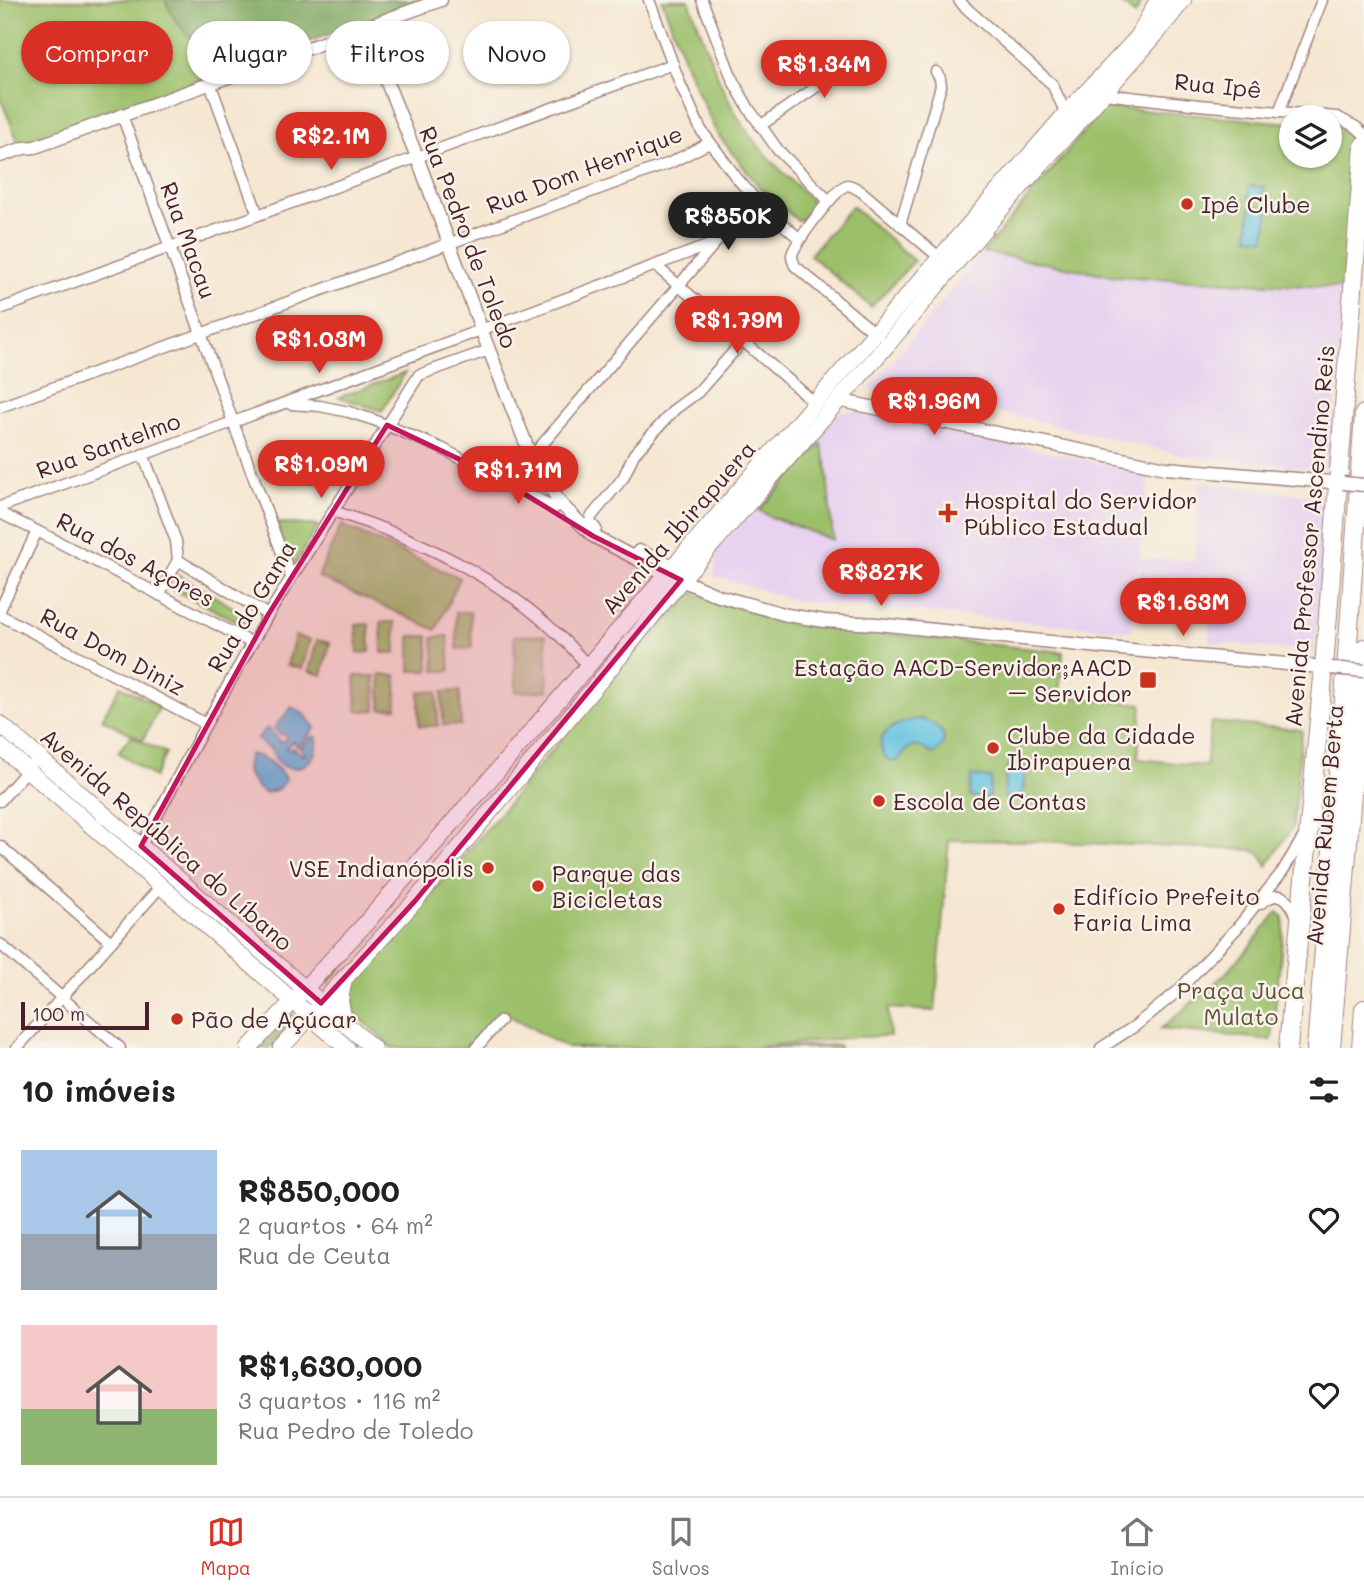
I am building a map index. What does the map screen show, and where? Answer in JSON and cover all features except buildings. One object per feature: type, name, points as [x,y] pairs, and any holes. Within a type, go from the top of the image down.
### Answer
[{"type":"highway","points":[[1148,34],[1159,0]]},
{"type":"highway","name":"Avenida Professor Ascendino Reis","points":[[1308,831],[1328,667],[1364,145]]},
{"type":"highway","name":"Avenida Rubem Berta","points":[[1316,1048],[1364,414]]},
{"type":"highway","name":"Avenida Rubem Berta","points":[[1331,1048],[1364,648]]},
{"type":"highway","points":[[1288,1048],[1308,831]]},
{"type":"highway","points":[[1343,1048],[1352,869],[1349,835]]},
{"type":"highway","points":[[1299,921],[1319,1004]]},
{"type":"highway","points":[[1362,1040],[1364,1009]]},
{"type":"main road","points":[[1148,34],[1168,0]]},
{"type":"main road","points":[[1148,34],[1183,0]]},
{"type":"main road","name":"Avenida Ibirapuera","points":[[281,1048],[415,901],[608,671],[838,376],[1064,116],[1148,34]]},
{"type":"main road","name":"Avenida Ibirapuera","points":[[249,1048],[365,924],[587,665],[683,575],[887,345],[994,217],[1104,94],[1148,34]]},
{"type":"main road","points":[[837,401],[835,390],[838,376]]},
{"type":"main road","name":"Avenida República do Líbano","points":[[0,724],[33,764],[161,886],[347,1048]]},
{"type":"main road","name":"Avenida República do Líbano","points":[[0,746],[33,764],[141,846],[373,1048]]},
{"type":"main road","points":[[161,886],[164,883],[171,884],[197,896]]},
{"type":"main road","points":[[344,978],[340,1000],[344,1023]]},
{"type":"street","points":[[384,21],[441,0]]},
{"type":"street","points":[[649,0],[673,64],[709,143],[754,198],[800,239]]},
{"type":"street","points":[[702,0],[737,89],[760,126],[778,150],[829,201]]},
{"type":"street","points":[[959,0],[1052,84],[1063,107],[1064,116]]},
{"type":"street","points":[[1148,34],[1191,0]]},
{"type":"street","points":[[1282,105],[1322,0]]},
{"type":"street","points":[[760,126],[871,49]]},
{"type":"street","points":[[0,309],[673,64]]},
{"type":"street","points":[[900,225],[941,86],[936,72]]},
{"type":"street","points":[[0,156],[34,147],[207,84]]},
{"type":"street","points":[[210,84],[258,215]]},
{"type":"street","name":"Rua Pedro de Toledo","points":[[388,84],[532,460],[537,484],[558,506],[719,596],[761,609],[825,621],[1364,671]]},
{"type":"street","name":"Rua Ipê","points":[[1104,94],[1279,112]]},
{"type":"street","name":"Rua Macau","points":[[122,115],[291,577]]},
{"type":"street","name":"Rua Ipê","points":[[1342,120],[1364,134]]},
{"type":"street","name":"Rua Dom Henrique","points":[[0,407],[670,163],[709,143]]},
{"type":"street","points":[[0,163],[34,147]]},
{"type":"street","points":[[876,334],[795,265],[792,254],[829,201],[840,188],[851,185],[940,258]]},
{"type":"street","points":[[497,477],[509,475],[532,460],[754,198]]},
{"type":"street","name":"Rua Santelmo","points":[[0,507],[715,243]]},
{"type":"street","points":[[656,266],[815,403]]},
{"type":"street","points":[[590,524],[624,478],[634,454],[675,409],[698,392],[743,341]]},
{"type":"street","points":[[412,356],[419,375],[489,350]]},
{"type":"street","name":"Rua do Gama","points":[[141,846],[268,615],[419,375]]},
{"type":"street","points":[[837,401],[1166,468],[1364,485]]},
{"type":"street","points":[[287,403],[349,412],[387,425],[441,448],[558,506]]},
{"type":"street","points":[[143,454],[176,541],[178,561],[159,595]]},
{"type":"street","points":[[333,511],[399,534],[450,557],[482,576],[549,625],[587,665]]},
{"type":"street","name":"Rua dos Açores","points":[[0,513],[252,643]]},
{"type":"street","name":"Rua Dom Diniz","points":[[37,531],[0,612],[206,724]]},
{"type":"street","points":[[178,561],[268,615]]},
{"type":"street","points":[[0,801],[33,764]]},
{"type":"street","name":"Avenida Professor Ascendino Reis","points":[[1101,1048],[1135,1026],[1178,991],[1238,927],[1279,876],[1308,831]]},
{"type":"street","points":[[0,846],[111,942]]},
{"type":"street","points":[[1279,876],[1285,880],[1278,894],[1291,903],[1299,921]]},
{"type":"street","points":[[17,1048],[161,886]]},
{"type":"street","name":"Avenida Professor Ascendino Reis","points":[[1249,912],[1278,894]]},
{"type":"street","points":[[0,944],[120,1048]]},
{"type":"street","points":[[476,1048],[500,1021]]},
{"type":"highlighted area","points":[[387,425],[497,477],[593,536],[681,580],[415,901],[321,1003],[141,846],[268,615]]},
{"type":"shaded area","points":[[983,252],[1115,276],[1344,288],[1331,462],[1322,469],[1186,456],[998,412],[868,390]]},
{"type":"shaded area","name":"Hospital do Servidor Público Estadual","points":[[840,411],[863,411],[1149,474],[1132,631],[796,601],[714,576],[717,551]]},
{"type":"shaded area","points":[[1200,481],[1326,498],[1329,501],[1314,652],[1209,642],[1210,619],[1137,613],[1141,558],[1194,561]]},
{"type":"green space","points":[[0,0],[423,0],[365,21],[326,21],[326,35],[312,40],[312,21],[187,21],[187,84],[191,84],[20,146],[0,97]]},
{"type":"green space","points":[[165,0],[423,0],[366,21],[326,21],[326,35],[312,41],[312,21],[187,21],[187,34]]},
{"type":"green space","points":[[662,0],[689,0],[716,71],[741,122],[766,155],[812,201],[812,207],[801,220],[797,220],[760,188],[716,132],[687,67]]},
{"type":"green space","points":[[1118,0],[1143,0],[1135,15]]},
{"type":"green space","name":"Ipê Clube","points":[[1104,107],[1279,122],[1279,168],[1342,168],[1342,127],[1348,127],[1355,133],[1344,288],[1115,276],[983,252]]},
{"type":"green space","points":[[852,206],[914,261],[871,307],[810,255]]},
{"type":"green space","points":[[405,373],[382,411],[339,397]]},
{"type":"green space","points":[[821,444],[826,463],[833,540],[759,510]]},
{"type":"green space","points":[[275,523],[318,526],[292,568]]},
{"type":"green space","points":[[341,525],[460,578],[436,630],[318,577]]},
{"type":"green space","points":[[179,575],[252,619],[248,627],[172,589]]},
{"type":"green space","points":[[693,593],[790,624],[1063,652],[1059,696],[1142,704],[1138,759],[1206,766],[1211,722],[1302,730],[1293,826],[1267,866],[1262,856],[1252,850],[949,840],[935,1011],[888,1008],[890,1036],[757,1047],[839,1045],[839,1048],[567,1048],[501,1011],[467,1048],[392,1048],[354,1012],[352,985],[616,674]]},
{"type":"green space","points":[[456,612],[470,612],[472,648],[457,649]]},
{"type":"green space","points":[[381,622],[395,622],[396,653],[382,653]]},
{"type":"green space","points":[[369,624],[370,652],[358,653],[356,625]]},
{"type":"green space","points":[[546,635],[548,691],[516,692],[514,636]]},
{"type":"green space","points":[[295,636],[310,640],[302,669],[287,665]]},
{"type":"green space","points":[[410,636],[428,636],[429,671],[410,671]]},
{"type":"green space","points":[[448,636],[450,671],[435,671],[433,637]]},
{"type":"green space","points":[[317,640],[330,643],[322,675],[309,671]]},
{"type":"green space","points":[[380,675],[396,675],[397,708],[381,709]]},
{"type":"green space","points":[[355,676],[375,676],[376,710],[357,711]]},
{"type":"green space","points":[[120,686],[160,706],[143,740],[102,719]]},
{"type":"green space","points":[[437,691],[438,726],[419,726],[419,692]]},
{"type":"green space","points":[[460,691],[461,725],[443,725],[442,692]]},
{"type":"green space","points":[[131,736],[166,753],[154,777],[118,752]]},
{"type":"green space","name":"Praça Juca Mulato","points":[[1277,912],[1283,916],[1284,921],[1272,1040],[1161,1029],[1225,974]]},
{"type":"green space","points":[[364,935],[368,938],[327,984],[322,980]]},
{"type":"green space","points":[[292,1014],[297,1017],[269,1048],[261,1048]]},
{"type":"water","points":[[1249,186],[1264,187],[1264,199],[1248,198]]},
{"type":"water","points":[[1251,205],[1269,207],[1265,239],[1248,237]]},
{"type":"water","points":[[292,707],[306,716],[315,728],[299,747],[292,741],[286,748],[294,748],[303,756],[305,753],[301,749],[312,737],[317,737],[316,748],[306,764],[290,768],[282,765],[271,748],[257,739],[267,728],[279,742],[284,741],[285,735],[274,728]]},
{"type":"water","points":[[920,719],[933,724],[942,734],[943,744],[939,749],[932,754],[916,746],[904,752],[897,762],[887,759],[881,746],[886,733],[898,724]]},
{"type":"water","points":[[250,754],[266,760],[279,770],[286,779],[279,788],[264,793],[257,787],[246,772]]},
{"type":"water","points":[[1007,765],[1026,767],[1022,798],[1004,797]]},
{"type":"water","points":[[972,776],[991,778],[989,798],[970,796]]},
{"type":"place","name":"Ipê Clube","points":[[1187,204]]},
{"type":"place","name":"Hospital do Servidor Público Estadual","points":[[948,513]]},
{"type":"place","name":"Estação AACD-Servidor;AACD – Servidor","points":[[1148,680]]},
{"type":"place","name":"Clube da Cidade Ibirapuera","points":[[993,748]]},
{"type":"place","name":"Escola de Contas","points":[[879,801]]},
{"type":"place","name":"VSE Indianópolis","points":[[488,868]]},
{"type":"place","name":"Parque das Bicicletas","points":[[538,886]]},
{"type":"place","name":"Edifício Prefeito Faria Lima","points":[[1059,909]]},
{"type":"place","name":"Pão de Açúcar","points":[[177,1019]]}]
